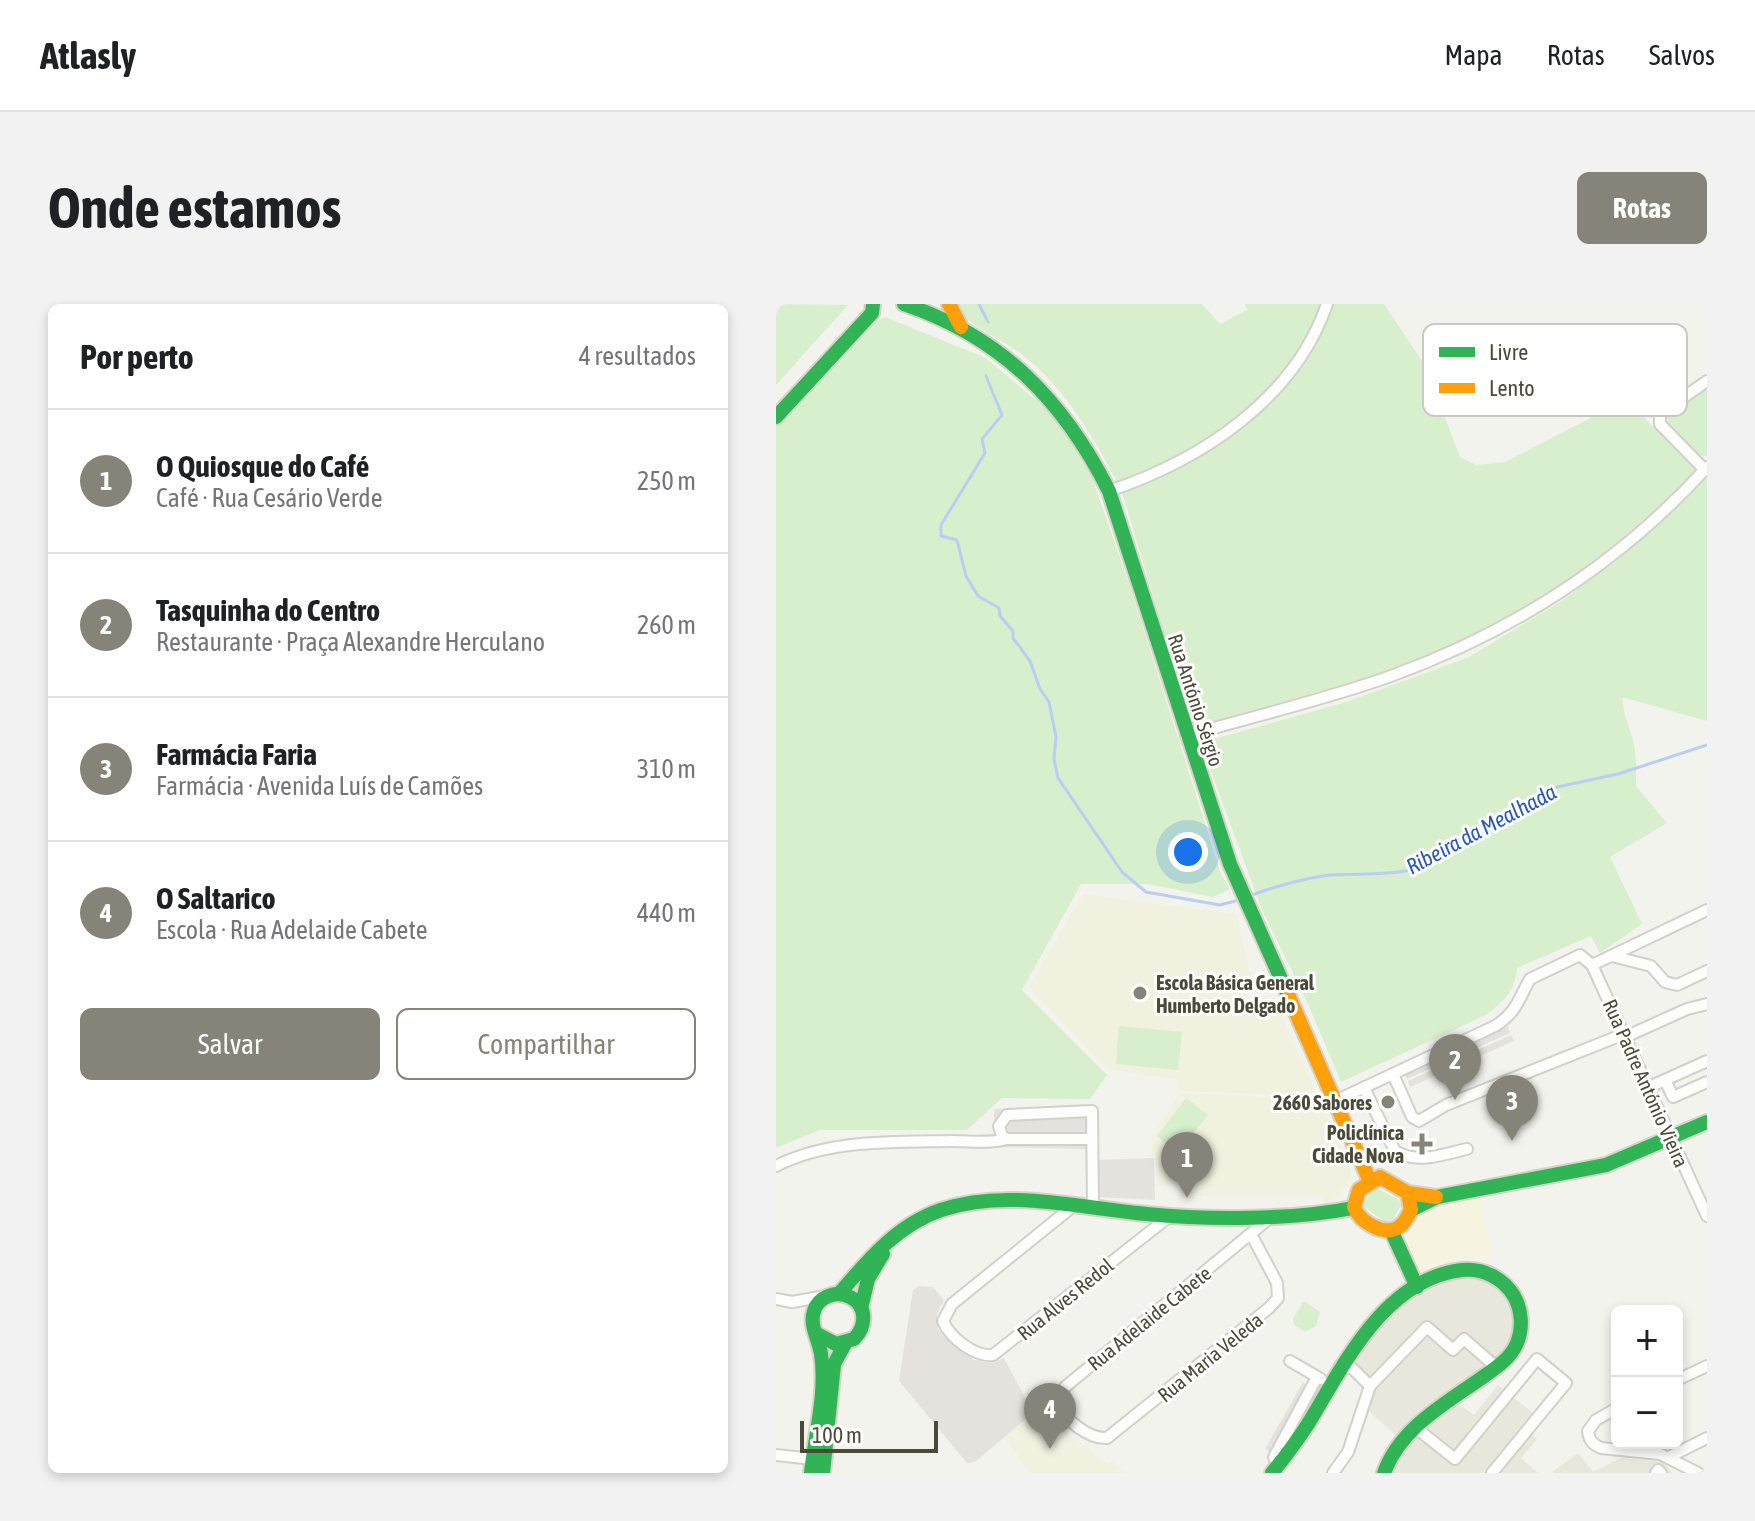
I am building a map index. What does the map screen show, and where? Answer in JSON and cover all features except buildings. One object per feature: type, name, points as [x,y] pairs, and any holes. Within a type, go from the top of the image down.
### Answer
[{"type":"street","points":[[776,417],[872,313],[873,304]]},
{"type":"street","points":[[949,304],[961,327]]},
{"type":"street","points":[[1109,491],[1207,446],[1249,415],[1296,365],[1311,343],[1327,304]]},
{"type":"street","name":"Rua António Sérgio","points":[[918,305],[961,327],[1034,383],[1067,420],[1109,491],[1230,864],[1369,1179]]},
{"type":"street","points":[[1687,395],[1707,381]]},
{"type":"street","points":[[1186,736],[1388,677],[1482,638],[1589,574],[1640,533],[1706,468],[1660,424],[1660,416]]},
{"type":"street","points":[[1592,965],[1707,910]]},
{"type":"street","name":"Rua Padre António Vieira","points":[[1393,1074],[1507,1019],[1519,1005],[1530,979],[1580,955],[1592,965],[1707,1216]]},
{"type":"street","points":[[1612,956],[1651,966],[1665,982],[1677,985],[1707,971]]},
{"type":"street","points":[[1335,1101],[1393,1074],[1412,1117],[1419,1121],[1446,1105],[1687,1009],[1707,1004]]},
{"type":"street","points":[[1647,1088],[1707,1061]]},
{"type":"street","points":[[1665,1080],[1673,1097],[1707,1082]]},
{"type":"street","points":[[1364,1088],[1395,1151],[1405,1157],[1423,1159],[1467,1149]]},
{"type":"street","points":[[972,1141],[986,1137],[1007,1115],[1092,1111],[1093,1208]]},
{"type":"street","points":[[1437,1197],[1408,1193],[1380,1177],[1369,1179],[1357,1194],[1353,1208],[1357,1216],[1375,1227],[1391,1230],[1398,1227],[1411,1210],[1437,1197],[1606,1165],[1707,1122]]},
{"type":"street","points":[[999,1126],[1002,1136],[1007,1139]]},
{"type":"street","points":[[776,1166],[843,1146],[1092,1139]]},
{"type":"street","points":[[1408,1193],[1411,1210]]},
{"type":"street","points":[[776,1455],[812,1466],[822,1362],[815,1331],[814,1311],[818,1304],[835,1294],[879,1247],[939,1211],[974,1202],[1093,1208],[1170,1216],[1325,1215],[1353,1208]]},
{"type":"street","name":"Rua Alves Redol","points":[[1072,1207],[952,1304],[943,1321],[947,1331],[980,1355],[1000,1351],[1170,1216]]},
{"type":"street","name":"Rua Adelaide Cabete","points":[[1080,1428],[1062,1411],[1059,1403],[1065,1387],[1272,1216]]},
{"type":"street","points":[[823,1473],[834,1364],[845,1344],[861,1330],[864,1287],[872,1267],[908,1227]]},
{"type":"street","points":[[1391,1230],[1417,1287]]},
{"type":"street","name":"Rua Maria Veleda","points":[[1080,1428],[1098,1439],[1118,1432],[1278,1298],[1277,1283],[1251,1234]]},
{"type":"street","points":[[1276,1469],[1300,1438],[1324,1381],[1340,1366],[1370,1325],[1390,1306],[1417,1287],[1448,1273],[1472,1269],[1493,1275],[1503,1282],[1518,1303],[1521,1331],[1512,1352],[1416,1428],[1391,1452],[1384,1473]]},
{"type":"street","points":[[776,1299],[792,1302],[835,1294],[852,1298],[861,1308]]},
{"type":"street","points":[[792,1302],[805,1313],[815,1331],[829,1344],[845,1344]]},
{"type":"street","points":[[1333,1473],[1348,1452],[1370,1386],[1427,1327],[1453,1350],[1464,1339],[1496,1367]]},
{"type":"street","points":[[1416,1428],[1455,1459],[1537,1359],[1566,1383],[1492,1473]]},
{"type":"street","points":[[1290,1361],[1324,1381]]},
{"type":"street","points":[[1340,1366],[1353,1369],[1370,1386]]},
{"type":"street","points":[[1683,1377],[1707,1366]]},
{"type":"street","points":[[1611,1411],[1596,1420],[1588,1431],[1594,1445],[1669,1457],[1698,1473]]},
{"type":"street","points":[[1669,1457],[1707,1438]]},
{"type":"shaded area","name":"Escola Básica General Humberto Delgado","points":[[1083,894],[1237,914],[1249,972],[1252,973],[1245,990],[1246,996],[1256,1007],[1267,1009],[1277,1005],[1318,1096],[1179,1091],[1178,1080],[1107,1069],[1029,987]]},
{"type":"shaded area","points":[[1508,1026],[1510,1033],[1407,1079],[1404,1073]]},
{"type":"shaded area","points":[[1511,1035],[1514,1041],[1410,1087],[1408,1081]]},
{"type":"shaded area","points":[[1180,1093],[1319,1099],[1345,1154],[1352,1157],[1350,1180],[1338,1197],[1325,1203],[1319,1196],[1196,1196],[1195,1185],[1157,1186],[1151,1139]]},
{"type":"shaded area","points":[[1086,1106],[1088,1149],[994,1147],[994,1109]]},
{"type":"shaded area","points":[[1154,1158],[1155,1200],[1098,1197],[1097,1160]]},
{"type":"shaded area","points":[[1481,1197],[1493,1258],[1459,1258],[1419,1273],[1407,1245],[1404,1227],[1430,1206]]},
{"type":"shaded area","points":[[1457,1275],[1488,1277],[1513,1301],[1516,1333],[1503,1356],[1457,1403],[1474,1415],[1498,1385],[1543,1421],[1532,1435],[1537,1439],[1521,1458],[1538,1473],[1389,1473],[1404,1443],[1368,1410],[1371,1395],[1377,1388],[1357,1367],[1353,1356],[1380,1322],[1421,1291]]},
{"type":"shaded area","points":[[920,1286],[933,1287],[944,1300],[937,1314],[938,1329],[945,1338],[974,1360],[993,1363],[1004,1358],[1033,1413],[975,1462],[967,1463],[899,1381],[913,1290]]},
{"type":"shaded area","points":[[1303,1382],[1318,1397],[1279,1458],[1265,1449]]},
{"type":"shaded area","points":[[1039,1412],[1107,1464],[1111,1461],[1127,1473],[1030,1473],[1005,1437]]},
{"type":"shaded area","points":[[1578,1453],[1593,1472],[1621,1458],[1663,1462],[1672,1473],[1554,1473]]},
{"type":"green space","points":[[776,304],[848,305],[776,385]]},
{"type":"green space","points":[[954,304],[1202,304],[1220,324],[1247,310],[1245,304],[1322,304],[1308,339],[1296,357],[1266,393],[1218,436],[1118,484],[1090,433],[1055,386],[1028,359],[969,321]]},
{"type":"green space","points":[[1331,304],[1384,304],[1423,362],[1423,416],[1445,416],[1460,457],[1476,465],[1505,462],[1594,416],[1643,416],[1690,459],[1694,469],[1666,499],[1614,545],[1558,586],[1498,623],[1436,653],[1373,676],[1210,722],[1202,720],[1186,706],[1122,492],[1231,436],[1284,387],[1299,368],[1323,326]]},
{"type":"green space","points":[[885,317],[986,358],[1055,416],[1092,478],[1131,589],[1221,874],[1230,889],[1213,897],[1148,884],[1081,884],[1022,990],[1107,1075],[1090,1099],[1002,1098],[967,1130],[820,1130],[776,1148],[776,426],[866,327]]},
{"type":"green space","points":[[1707,385],[1707,456],[1698,455],[1669,424],[1668,416],[1687,416],[1687,399]]},
{"type":"green space","points":[[1707,478],[1707,721],[1622,697],[1634,747],[1636,786],[1667,823],[1610,857],[1642,924],[1600,953],[1591,936],[1517,968],[1508,995],[1486,1015],[1341,1082],[1309,1006],[1262,910],[1206,758],[1207,747],[1214,739],[1346,702],[1469,657],[1560,602],[1613,564]]},
{"type":"green space","points":[[1119,1026],[1182,1032],[1178,1070],[1116,1064]]},
{"type":"green space","points":[[1186,1098],[1208,1115],[1178,1152],[1157,1136]]},
{"type":"green space","points":[[1375,1187],[1399,1200],[1401,1206],[1392,1220],[1384,1221],[1364,1207],[1364,1201]]},
{"type":"green space","points":[[1304,1301],[1320,1312],[1316,1326],[1305,1332],[1294,1325],[1293,1318]]},
{"type":"waterway","name":"Ribeira da Mealhada","points":[[979,304],[988,322]]},
{"type":"waterway","name":"Ribeira da Mealhada","points":[[986,376],[1002,415],[982,439],[985,453],[941,525],[941,536],[957,540],[966,576],[978,596],[999,608],[1000,616],[1013,631],[1013,638],[1030,661],[1040,689],[1049,702],[1056,737],[1054,759],[1058,778],[1122,872],[1146,892],[1220,905],[1239,900]]},
{"type":"waterway","name":"Ribeira da Mealhada","points":[[1252,895],[1322,876],[1393,873],[1418,868],[1430,864],[1557,787],[1618,774],[1707,745]]},
{"type":"traffic: fast","points":[[776,417],[872,313],[873,304]]},
{"type":"traffic: fast","points":[[904,304],[971,334],[1000,354],[1050,401],[1091,458],[1109,491],[1230,864],[1289,997]]},
{"type":"traffic: fast","points":[[1411,1210],[1437,1197],[1606,1165],[1707,1122]]},
{"type":"traffic: fast","points":[[839,1294],[872,1256],[897,1234],[941,1210],[966,1204],[1017,1200],[1147,1214],[1223,1218],[1278,1217],[1353,1208]]},
{"type":"traffic: fast","points":[[1391,1230],[1417,1287]]},
{"type":"traffic: fast","points":[[861,1308],[868,1279],[883,1254]]},
{"type":"traffic: fast","points":[[1272,1473],[1304,1430],[1352,1352],[1388,1307],[1434,1277],[1462,1270],[1492,1276],[1504,1284],[1519,1307],[1521,1319],[1517,1343],[1498,1366],[1412,1430],[1391,1457],[1384,1473]]},
{"type":"traffic: fast","points":[[811,1473],[823,1383],[814,1311],[819,1302],[834,1295],[850,1297],[860,1306],[863,1323],[854,1339],[836,1344],[817,1334]]},
{"type":"traffic: fast","points":[[823,1473],[834,1364],[845,1344]]},
{"type":"traffic: slow","points":[[949,304],[961,327]]},
{"type":"traffic: slow","points":[[1289,997],[1369,1179]]},
{"type":"traffic: slow","points":[[1408,1193],[1411,1210],[1403,1224],[1393,1230],[1373,1226],[1361,1218],[1354,1207],[1359,1190],[1380,1177],[1408,1193],[1436,1197]]},
{"type":"place","name":"Escola Básica General Humberto Delgado","points":[[1140,993]]},
{"type":"place","name":"Tasquinha do Centro","points":[[1455,1100]]},
{"type":"place","name":"2660 Sabores","points":[[1388,1102]]},
{"type":"place","name":"Farmácia Faria","points":[[1512,1141]]},
{"type":"place","name":"Policlínica Cidade Nova","points":[[1422,1144]]},
{"type":"place","name":"O Quiosque do Café","points":[[1187,1198]]},
{"type":"place","name":"O Saltarico","points":[[1050,1449]]}]
